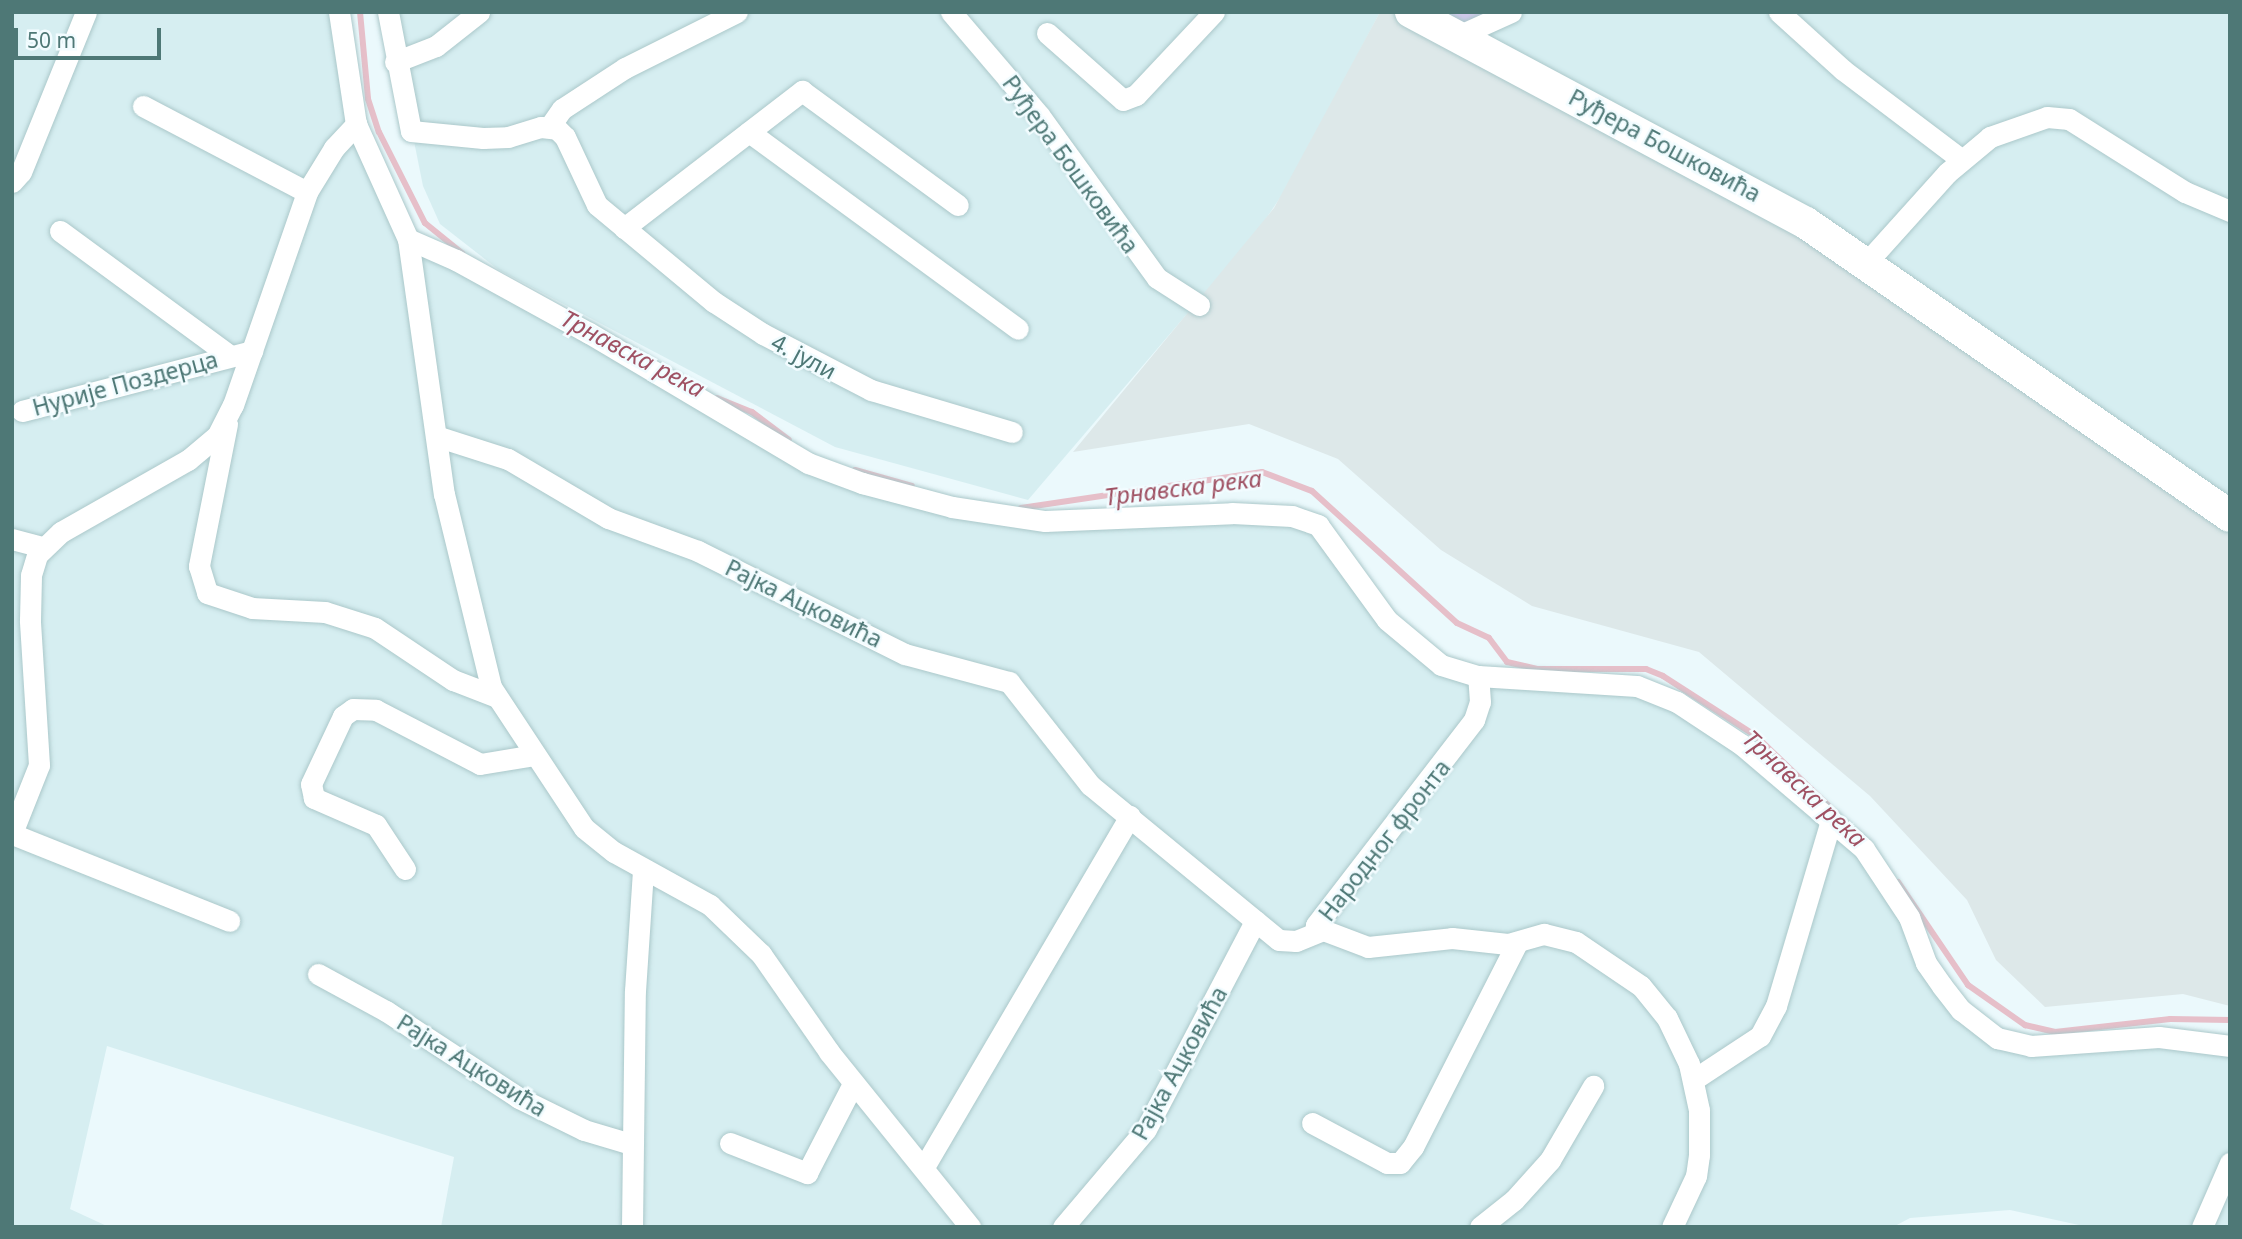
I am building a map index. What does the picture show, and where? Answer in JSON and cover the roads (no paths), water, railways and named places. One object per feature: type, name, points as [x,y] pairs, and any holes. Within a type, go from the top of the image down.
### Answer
[{"type":"main road","name":"Руђера Бошковића","points":[[1411,12],[1460,35],[1754,192],[1867,262],[2230,516]]},
{"type":"street","points":[[12,181],[21,172],[86,12]]},
{"type":"street","points":[[339,12],[356,124],[408,239],[439,437],[444,494],[483,666],[498,697],[584,828],[643,869],[728,919],[774,972],[853,1084],[970,1227]]},
{"type":"street","points":[[388,12],[395,62],[411,131],[508,137],[550,126],[562,109],[625,68],[737,12]]},
{"type":"street","points":[[395,62],[436,46],[479,12]]},
{"type":"street","name":"Руђера Бошковића","points":[[951,12],[1033,107],[1157,278],[1199,305]]},
{"type":"street","points":[[1047,33],[1123,100],[1136,95],[1214,12]]},
{"type":"street","points":[[1460,35],[1511,12]]},
{"type":"street","points":[[1779,12],[1843,70],[1962,160]]},
{"type":"street","points":[[624,228],[795,95],[809,93],[958,205]]},
{"type":"street","points":[[143,106],[307,192]]},
{"type":"street","points":[[1867,262],[1962,160],[2008,128],[2060,117],[2185,192],[2230,211]]},
{"type":"street","name":"Нурије Поздерца","points":[[356,124],[334,148],[307,192],[228,418],[199,566],[207,593],[252,608],[325,612],[375,628],[453,680],[498,697]]},
{"type":"street","name":"4. јули","points":[[550,126],[565,137],[597,205],[714,302],[830,371],[917,406],[1012,432]]},
{"type":"street","points":[[749,132],[1018,329]]},
{"type":"street","name":"Нурије Поздерца","points":[[60,231],[229,355]]},
{"type":"street","points":[[408,239],[456,260],[589,333],[808,463],[862,483],[952,507],[1045,521],[1197,513],[1306,519],[1326,533],[1387,620],[1441,665],[1478,676],[1611,682],[1653,690],[1742,746],[1831,820],[1880,870],[1942,986],[1961,1010],[1997,1038],[2031,1046],[2171,1037],[2230,1046]]},
{"type":"street","name":"Нурије Поздерца","points":[[22,411],[252,351]]},
{"type":"street","name":"Нурије Поздерца","points":[[41,547],[98,509],[201,452],[228,418]]},
{"type":"street","name":"Рајка Ацковића","points":[[439,437],[508,459],[608,518],[698,551],[905,654],[1009,682],[1018,689],[1071,766],[1255,921],[1279,940],[1296,941],[1315,932]]},
{"type":"street","points":[[12,539],[41,547],[33,564],[30,596],[39,765],[12,833],[229,921]]},
{"type":"street","name":"Народног фронта","points":[[1478,676],[1480,702],[1474,720],[1316,925],[1315,932],[1330,932],[1368,947],[1452,938],[1517,943],[1544,934],[1576,942],[1641,986],[1677,1035],[1693,1080],[1699,1110],[1697,1166],[1672,1227]]},
{"type":"street","points":[[12,681],[34,685]]},
{"type":"street","points":[[405,869],[376,825],[314,798],[311,784],[343,716],[353,709],[376,710],[480,764],[535,755]]},
{"type":"street","points":[[923,1167],[1129,816]]},
{"type":"street","points":[[1693,1080],[1760,1037],[1776,1006],[1831,820]]},
{"type":"street","points":[[632,1227],[631,1144],[643,869]]},
{"type":"street","name":"Рајка Ацковића","points":[[1063,1227],[1146,1129],[1255,921]]},
{"type":"street","points":[[1312,1122],[1387,1163],[1400,1163],[1413,1147],[1517,943]]},
{"type":"street","name":"Рајка Ацковића","points":[[317,974],[386,1011],[519,1098],[584,1130],[631,1144]]},
{"type":"street","points":[[730,1143],[807,1173],[853,1084]]},
{"type":"street","points":[[1480,1227],[1514,1200],[1550,1160],[1593,1086]]},
{"type":"street","points":[[2202,1227],[2230,1163]]},
{"type":"waterway","name":"Трнавска река","points":[[360,12],[368,99],[379,132],[425,223],[462,253]]},
{"type":"waterway","name":"Трнавска река","points":[[717,398],[752,412],[789,440]]},
{"type":"waterway","name":"Трнавска река","points":[[855,470],[912,486]]},
{"type":"waterway","name":"Трнавска река","points":[[1021,508],[1262,472],[1312,491],[1457,623],[1489,638],[1507,662],[1538,669],[1646,669],[1663,676],[1756,736],[1835,812]]},
{"type":"waterway","name":"Трнавска река","points":[[1898,882],[1968,985],[2025,1025],[2055,1032],[2170,1019],[2230,1020]]}]
